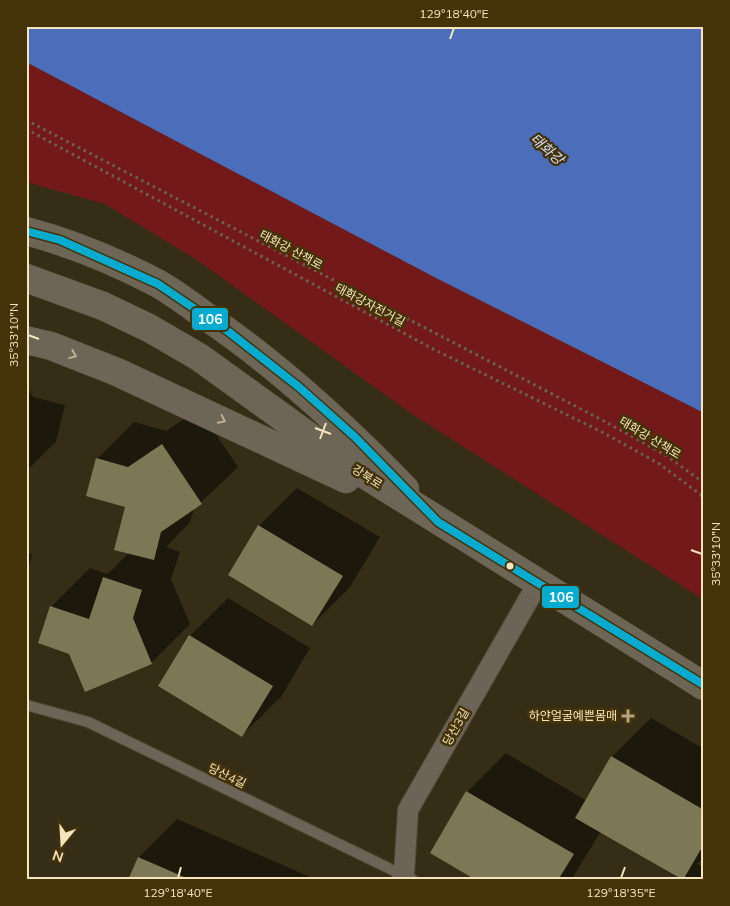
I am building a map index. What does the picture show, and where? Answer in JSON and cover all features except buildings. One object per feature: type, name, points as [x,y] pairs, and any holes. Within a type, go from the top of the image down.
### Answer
[{"type":"street","points":[[26,231],[60,240],[158,284],[229,332],[299,387],[355,437],[438,522]]},
{"type":"street","name":"강북로","points":[[26,278],[103,306],[149,328],[199,357],[343,461],[438,522],[703,685]]},
{"type":"street","points":[[26,340],[51,346],[134,380],[438,522]]},
{"type":"street","name":"당산3길","points":[[406,878],[408,810],[538,583]]},
{"type":"lane","name":"당산4길","points":[[26,705],[88,722],[406,878]]},
{"type":"path","name":"태화강 산책로","points":[[26,120],[604,420],[667,456],[704,484]]},
{"type":"path","name":"태화강자전거길","points":[[26,129],[435,350],[602,432],[658,463],[704,497]]},
{"type":"shaded area","points":[[26,62],[436,278],[704,413],[704,600],[412,414],[197,260],[105,204],[26,182]]},
{"type":"water","name":"태화강","points":[[26,26],[704,26],[704,413],[436,278],[26,62]]},
{"type":"transit line","name":"106","points":[[26,231],[60,240],[158,284],[229,332],[299,387],[355,437],[438,522],[704,685]]},
{"type":"place","name":"하얀얼굴예쁜몸매","points":[[628,716]]}]
